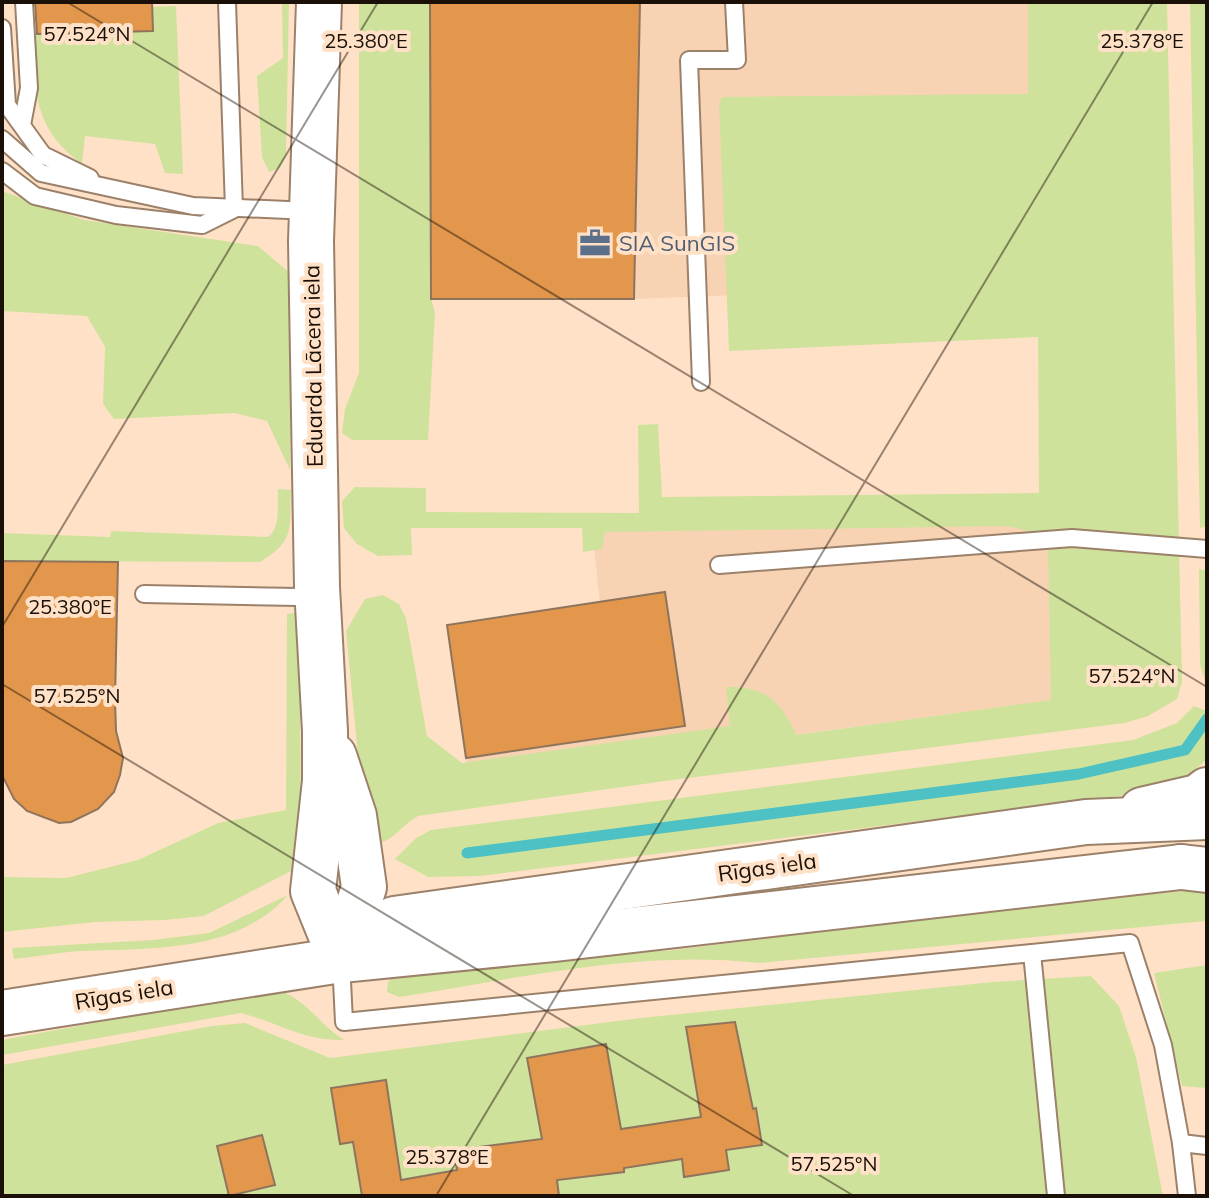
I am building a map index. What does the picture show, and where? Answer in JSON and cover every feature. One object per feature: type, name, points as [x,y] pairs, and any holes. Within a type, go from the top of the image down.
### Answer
[{"type":"main road","name":"Eduarda Lācera iela","points":[[319,2],[312,211],[317,587],[325,731],[354,816],[364,887],[341,960]]},
{"type":"main road","points":[[1086,822],[1198,797],[1207,790]]},
{"type":"main road","name":"Rīgas iela","points":[[341,960],[394,919],[1086,822],[1207,817]]},
{"type":"main road","name":"Rīgas iela","points":[[2,1013],[341,960],[1198,867]]},
{"type":"lane","points":[[22,125],[29,88],[24,2]]},
{"type":"lane","points":[[227,2],[234,209]]},
{"type":"lane","points":[[701,382],[689,60],[737,60],[734,2]]},
{"type":"lane","points":[[2,28],[7,105],[43,155],[109,188]]},
{"type":"lane","points":[[2,139],[41,173],[193,206],[312,211]]},
{"type":"lane","points":[[2,171],[35,196],[116,215],[202,225],[234,209]]},
{"type":"lane","points":[[719,565],[1072,538],[1207,549]]},
{"type":"lane","points":[[144,594],[298,597],[317,587]]},
{"type":"lane","points":[[341,960],[344,1022],[1130,943],[1163,1045],[1187,1196]]},
{"type":"lane","points":[[1032,953],[1056,1196]]},
{"type":"lane","points":[[1181,1143],[1207,1146]]},
{"type":"shaded area","points":[[640,2],[1063,2],[1070,320],[739,295],[634,299]]},
{"type":"shaded area","points":[[1071,514],[1082,696],[467,779],[466,758],[685,726],[665,593],[600,602],[591,523]]},
{"type":"green space","points":[[282,2],[289,2],[286,155],[280,168],[269,172],[262,157],[257,76],[283,58]]},
{"type":"green space","points":[[359,2],[430,2],[431,298],[435,313],[428,440],[352,440],[342,433],[345,409],[359,373]]},
{"type":"green space","points":[[1028,2],[1167,2],[1182,682],[1177,699],[1148,716],[1125,723],[672,780],[418,816],[380,843],[358,756],[346,631],[365,599],[383,595],[399,604],[406,618],[427,736],[462,763],[730,726],[726,687],[751,689],[770,698],[784,713],[796,735],[1051,700],[1048,548],[1033,532],[1007,526],[605,532],[602,549],[583,552],[582,528],[411,528],[412,555],[378,556],[357,544],[344,528],[342,501],[355,487],[426,488],[426,512],[639,513],[638,425],[658,424],[662,497],[1039,493],[1038,337],[729,351],[719,103],[722,97],[1028,94]]},
{"type":"green space","points":[[1190,2],[1207,2],[1207,526],[1200,528]]},
{"type":"green space","points":[[176,6],[183,174],[165,173],[155,144],[85,136],[82,163],[66,151],[46,122],[36,89],[33,34],[153,31],[152,7]]},
{"type":"green space","points":[[2,191],[84,220],[258,246],[290,273],[290,470],[267,421],[234,413],[114,419],[103,404],[105,347],[87,316],[2,311]]},
{"type":"green space","points":[[278,489],[291,490],[290,524],[280,547],[260,562],[2,561],[2,533],[110,537],[111,531],[268,537],[277,522]]},
{"type":"green space","points":[[1199,569],[1207,571],[1207,688],[1200,664]]},
{"type":"green space","points":[[299,612],[301,826],[291,871],[204,916],[95,922],[2,932],[2,877],[66,878],[138,860],[218,823],[286,810],[287,614]]},
{"type":"green space","points":[[1194,706],[1207,711],[1207,759],[1189,775],[1151,792],[480,876],[428,877],[395,859],[416,838],[431,830],[1133,740],[1177,723]]},
{"type":"green space","points":[[1207,889],[1207,938],[1206,921],[759,963],[669,960],[623,963],[399,997],[387,992],[388,982],[395,976],[605,951],[666,951],[1041,904]]},
{"type":"green space","points":[[288,895],[267,914],[244,928],[192,944],[14,959],[12,948],[153,940],[209,933]]},
{"type":"green space","points":[[1207,965],[1207,1088],[1182,1086],[1154,973]]},
{"type":"green space","points":[[1091,976],[1119,1006],[1136,1057],[1163,1196],[2,1196],[2,1065],[212,1026],[245,1023],[330,1058],[641,1018],[993,982]]},
{"type":"green space","points":[[286,993],[344,1040],[303,1035],[241,1013],[2,1055],[2,1040],[252,994]]},
{"type":"building","points":[[35,2],[152,2],[153,31],[37,34]]},
{"type":"building","points":[[430,2],[640,2],[634,299],[431,299]]},
{"type":"building","points":[[2,561],[118,562],[115,700],[116,731],[123,758],[120,775],[114,792],[98,809],[71,822],[59,823],[27,811],[14,799],[2,775]]},
{"type":"building","points":[[665,592],[685,726],[466,758],[447,625]]},
{"type":"building","points":[[735,1022],[762,1145],[726,1150],[729,1170],[684,1177],[682,1159],[624,1168],[624,1172],[557,1180],[559,1196],[362,1196],[353,1142],[340,1144],[331,1088],[386,1080],[401,1180],[457,1170],[454,1150],[542,1139],[527,1058],[606,1044],[621,1129],[701,1117],[686,1027]]},
{"type":"building","points":[[262,1135],[275,1185],[229,1196],[217,1146]]},
{"type":"waterway","points":[[467,853],[1079,774],[1185,750],[1207,719]]},
{"type":"place","name":"SIA SunGIS","points":[[595,243]]}]
